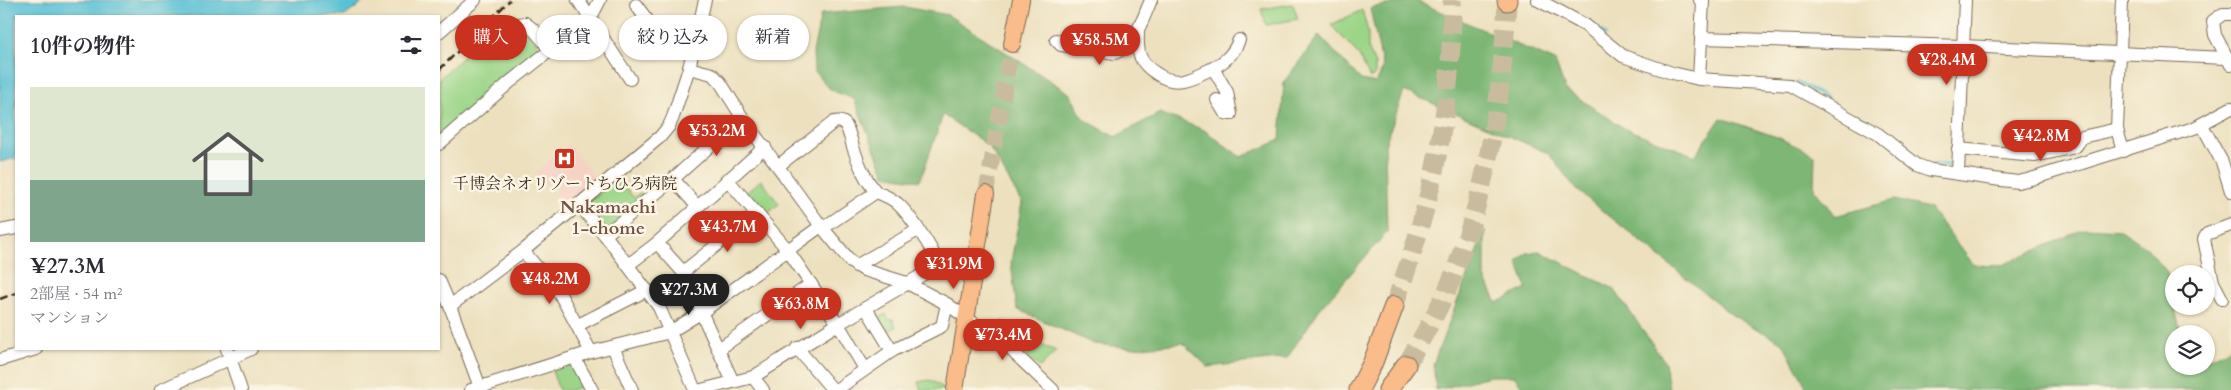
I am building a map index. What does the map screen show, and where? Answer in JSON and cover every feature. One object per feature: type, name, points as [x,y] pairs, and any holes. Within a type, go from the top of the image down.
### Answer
[{"type":"highway","points":[[1359,390],[1394,306]]},
{"type":"highway","points":[[1388,390],[1406,365]]},
{"type":"main road","points":[[1012,44],[1021,0]]},
{"type":"main road","points":[[955,390],[965,316],[986,194]]},
{"type":"street","points":[[440,31],[475,0]]},
{"type":"street","points":[[578,0],[587,15]]},
{"type":"street","points":[[592,15],[600,0]]},
{"type":"street","points":[[450,306],[523,251],[660,137],[669,126],[689,68],[705,0]]},
{"type":"street","points":[[1056,40],[1061,45],[1115,53],[1130,42],[1138,31],[1151,0]]},
{"type":"street","points":[[1538,0],[1585,25],[1623,56],[1672,73],[1699,79],[1790,85],[1878,134],[1917,166],[1931,170],[2018,182],[2202,125],[2231,108]]},
{"type":"street","points":[[1699,79],[1704,1],[1700,0]]},
{"type":"street","points":[[1958,173],[1965,0]]},
{"type":"street","points":[[2122,0],[2117,129],[2123,151]]},
{"type":"street","points":[[636,5],[643,15]]},
{"type":"street","points":[[2229,62],[2215,35],[2213,21],[2223,14],[2231,14]]},
{"type":"street","points":[[527,25],[537,34]]},
{"type":"street","points":[[1138,31],[1138,48],[1144,64],[1170,81],[1183,80],[1213,68],[1233,54],[1239,40]]},
{"type":"street","points":[[1701,38],[2119,52],[2229,62]]},
{"type":"street","points":[[609,48],[630,79]]},
{"type":"street","points":[[440,143],[539,60]]},
{"type":"street","points":[[689,68],[712,74],[720,82],[742,117],[822,227],[856,266],[907,283],[947,304],[1011,350],[1053,390]]},
{"type":"street","points":[[1213,68],[1227,92],[1231,114],[1225,113],[1217,100]]},
{"type":"street","points":[[605,235],[674,179],[742,117]]},
{"type":"street","points":[[701,390],[753,377],[797,348],[934,268],[937,264],[918,230],[897,203],[876,192],[866,180],[844,123],[840,121],[834,122],[778,166]]},
{"type":"street","points":[[2202,125],[2222,162],[2231,191]]},
{"type":"street","points":[[1958,149],[2034,156],[2071,148],[2076,146],[2082,137],[2117,129]]},
{"type":"street","points":[[628,265],[657,243],[764,147]]},
{"type":"street","points":[[674,179],[697,206]]},
{"type":"street","points":[[727,180],[757,213],[812,284],[865,369]]},
{"type":"street","points":[[440,282],[450,306],[477,389],[574,357],[670,332],[702,312],[786,250],[876,192]]},
{"type":"street","points":[[578,204],[605,235],[659,307],[695,390]]},
{"type":"street","points":[[683,272],[757,213]]},
{"type":"street","points":[[2222,299],[2213,282],[2204,239],[2208,234],[2231,225]]},
{"type":"street","points":[[0,231],[15,228]]},
{"type":"street","points":[[856,266],[918,230]]},
{"type":"street","points":[[657,243],[683,272],[733,382]]},
{"type":"street","points":[[523,251],[560,294],[591,352]]},
{"type":"street","points":[[719,349],[812,284]]},
{"type":"street","points":[[578,325],[647,290]]},
{"type":"street","points":[[797,348],[834,390],[892,351],[942,326],[947,304]]},
{"type":"street","points":[[866,308],[892,351]]},
{"type":"street","points":[[613,347],[632,390]]},
{"type":"street","points":[[0,360],[33,350]]},
{"type":"street","points":[[161,390],[230,354],[248,350]]},
{"type":"street","points":[[230,354],[241,390]]},
{"type":"street","points":[[574,357],[592,390]]},
{"type":"street","points":[[753,377],[763,390]]},
{"type":"shaded area","name":"千博会ネオリゾートちひろ病院","points":[[568,144],[596,179],[566,203],[556,199],[557,184],[552,180],[545,186],[534,174]]},
{"type":"green space","points":[[1414,0],[1555,61],[1565,89],[1624,128],[1695,156],[1721,118],[1777,137],[1815,155],[1814,189],[1835,216],[1894,200],[1929,208],[1974,265],[2000,266],[2086,228],[2121,230],[2146,247],[2165,270],[2165,315],[2177,315],[2179,325],[2165,325],[2165,375],[2215,375],[2215,356],[2231,347],[2231,390],[1808,390],[1783,343],[1732,315],[1577,190],[1548,153],[1404,91],[1385,145],[1387,232],[1319,310],[1287,358],[1208,367],[1183,343],[1132,348],[1094,344],[1017,309],[1011,262],[1022,203],[989,146],[943,115],[920,181],[885,175],[854,99],[831,90],[814,71],[813,52],[821,14],[904,7],[948,15],[1069,93],[1084,119],[1115,137],[1160,113],[1204,130],[1241,157],[1280,140],[1284,82],[1319,35],[1361,80],[1376,83],[1383,68],[1370,8]]},
{"type":"green space","points":[[1293,4],[1298,19],[1266,25],[1261,9]]},
{"type":"green space","points":[[1362,10],[1368,32],[1368,48],[1375,64],[1375,76],[1370,78],[1358,54],[1331,25]]},
{"type":"green space","points":[[527,32],[537,43],[537,57],[440,140],[440,78],[459,60],[527,60]]},
{"type":"green space","points":[[616,176],[634,198],[640,193],[645,198],[608,230],[585,204]]},
{"type":"green space","points":[[761,180],[779,204],[764,217],[745,194]]},
{"type":"green space","points":[[1485,230],[1485,278],[1497,303],[1527,288],[1517,262],[1527,253],[1539,251],[1614,289],[1665,362],[1669,390],[1525,390],[1514,376],[1490,376],[1436,390],[1433,364]]},
{"type":"green space","points":[[886,314],[889,320],[893,319],[896,327],[885,333],[877,319]]},
{"type":"green space","points":[[1003,321],[1024,338],[1056,351],[1040,367],[994,332]]},
{"type":"green space","points":[[573,363],[585,385],[572,390],[559,390],[552,371]]},
{"type":"green space","points":[[930,380],[944,388],[944,390],[921,390],[918,382]]},
{"type":"water","points":[[0,0],[366,0],[346,15],[15,15],[15,158],[0,162]]},
{"type":"waterway","points":[[1589,21],[1606,35]]},
{"type":"waterway","points":[[1797,82],[1827,98]]},
{"type":"waterway","points":[[1855,114],[1880,127],[1894,138]]},
{"type":"waterway","points":[[1931,164],[1952,165]]},
{"type":"tunnel","points":[[1394,306],[1419,231],[1437,156],[1449,79],[1452,0]]},
{"type":"tunnel","points":[[1406,365],[1428,328],[1447,289],[1458,263],[1478,199],[1493,134],[1498,101],[1507,1]]},
{"type":"tunnel","points":[[986,194],[1012,44]]},
{"type":"railway","points":[[440,69],[510,0]]},
{"type":"railway","points":[[0,299],[15,293]]},
{"type":"place","name":"千博会ネオリゾートちひろ病院","points":[[565,159]]},
{"type":"district","name":"Nakamachi 1-chome","points":[[608,217]]}]
